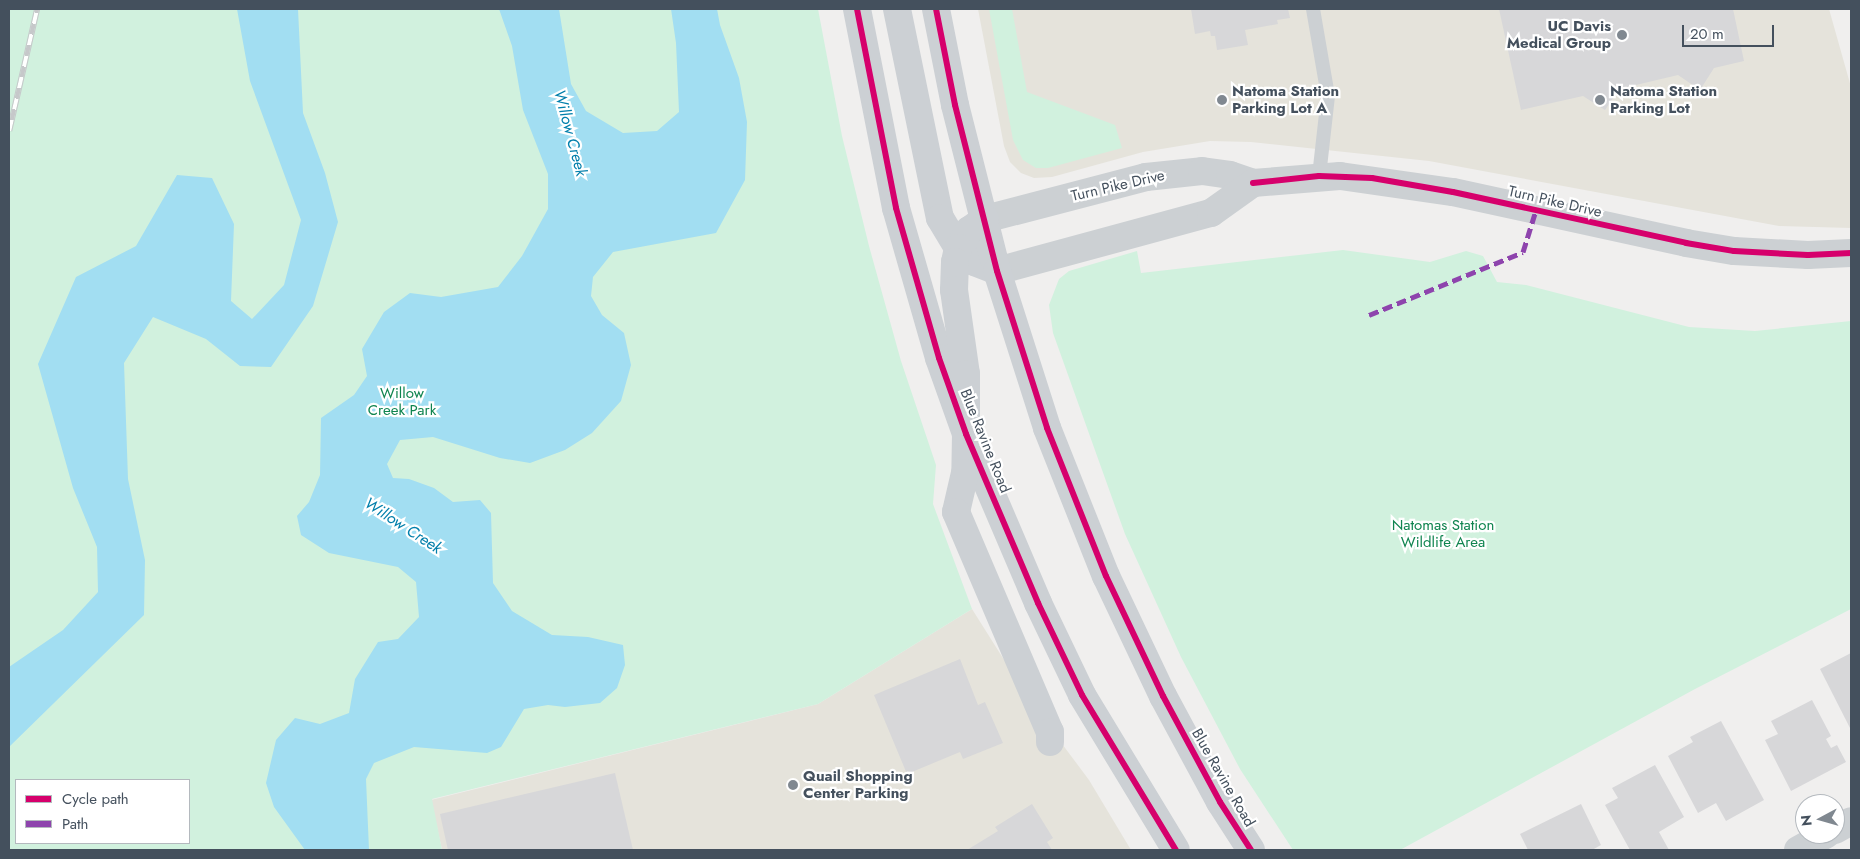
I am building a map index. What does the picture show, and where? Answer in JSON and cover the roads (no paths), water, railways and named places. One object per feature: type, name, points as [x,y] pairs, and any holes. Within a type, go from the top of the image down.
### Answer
[{"type":"main road","name":"Blue Ravine Road","points":[[857,9],[880,138],[910,265],[966,434],[1038,603],[1082,695],[1176,850]]},
{"type":"main road","points":[[897,9],[934,197],[945,231],[958,248],[974,262],[997,270]]},
{"type":"main road","name":"Blue Ravine Road","points":[[936,9],[955,105],[997,270],[1047,428],[1106,576],[1163,696],[1220,802],[1251,850]]},
{"type":"main road","points":[[984,219],[969,230],[958,248],[954,276],[966,374],[965,473],[956,506],[957,519],[1050,732],[1050,742]]},
{"type":"street","name":"Turn Pike Drive","points":[[984,219],[1146,176],[1202,171],[1230,175],[1253,184],[1319,176],[1372,178],[1428,187],[1686,243],[1734,251],[1808,255],[1851,253]]},
{"type":"street","name":"Turn Pike Drive","points":[[997,270],[1212,213],[1253,184]]},
{"type":"lane","points":[[1313,9],[1328,96],[1319,176]]},
{"type":"water","points":[[237,9],[298,9],[303,113],[325,173],[338,222],[313,306],[271,367],[240,366],[206,339],[153,317],[124,363],[128,479],[145,560],[144,615],[9,747],[9,667],[63,630],[98,592],[97,547],[73,488],[38,364],[76,277],[136,246],[177,175],[212,178],[234,224],[231,301],[252,319],[284,285],[301,220],[250,81]]},
{"type":"water","name":"Willow Creek","points":[[499,9],[559,9],[571,84],[586,111],[623,133],[657,131],[679,112],[676,43],[671,9],[717,9],[720,25],[739,78],[747,122],[745,180],[716,233],[613,252],[593,277],[591,296],[602,315],[624,333],[631,365],[621,401],[592,433],[565,450],[530,463],[500,458],[433,437],[400,440],[387,464],[393,478],[409,479],[434,488],[453,502],[480,500],[491,513],[493,583],[512,611],[552,635],[588,637],[623,645],[625,665],[617,688],[600,703],[565,707],[548,705],[524,709],[501,747],[487,753],[414,747],[374,763],[366,779],[369,850],[305,850],[274,807],[266,783],[276,740],[295,718],[320,724],[349,713],[355,679],[378,642],[398,639],[419,617],[416,582],[398,567],[329,553],[301,535],[297,516],[309,502],[320,475],[321,418],[354,395],[367,376],[362,349],[384,312],[410,293],[441,297],[498,287],[522,256],[548,209],[548,174],[523,110],[512,46]]},
{"type":"railway","points":[[9,131],[37,9]]},
{"type":"place","name":"UC Davis Medical Group","points":[[1622,35]]},
{"type":"place","name":"Natoma Station Parking Lot A","points":[[1222,100]]},
{"type":"place","name":"Natoma Station Parking Lot","points":[[1600,100]]},
{"type":"place","name":"Quail Shopping Center Parking","points":[[793,785]]},
{"type":"park label","name":"Willow Creek Park","points":[[402,402]]},
{"type":"park label","name":"Natomas Station Wildlife Area","points":[[1443,534]]}]
